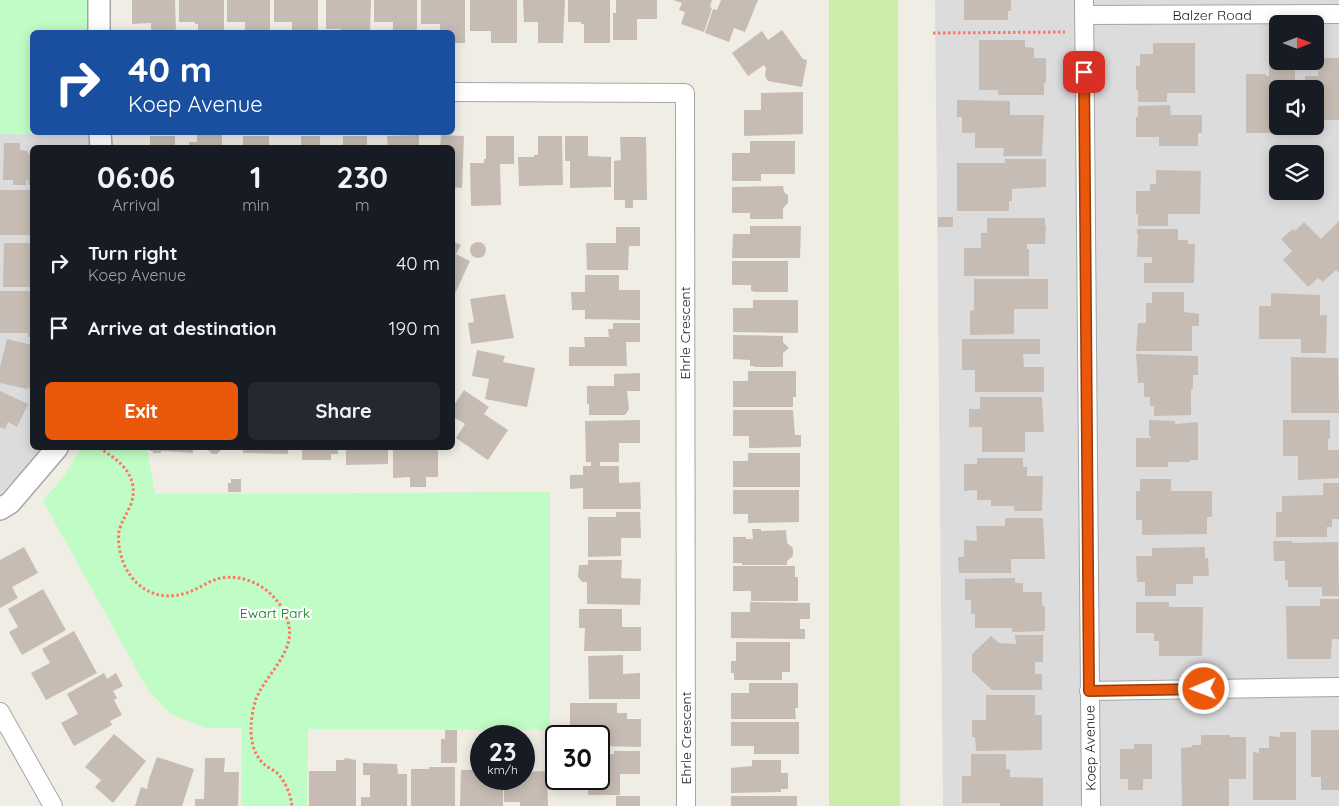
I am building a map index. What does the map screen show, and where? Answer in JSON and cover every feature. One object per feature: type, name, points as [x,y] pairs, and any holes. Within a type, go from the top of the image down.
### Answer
[{"type":"street","points":[[99,0],[99,30]]},
{"type":"street","name":"Balzer Road","points":[[1084,16],[1339,14]]},
{"type":"street","name":"Koep Avenue","points":[[1084,16],[1089,691],[1092,806]]},
{"type":"street","name":"Ehrle Crescent","points":[[455,92],[685,94],[686,806]]},
{"type":"street","points":[[0,509],[10,503],[55,450]]},
{"type":"street","points":[[1089,691],[1339,687]]},
{"type":"street","points":[[0,712],[53,806]]},
{"type":"path","points":[[933,33],[1084,16]]},
{"type":"path","points":[[103,450],[121,462],[130,473],[133,495],[121,526],[118,541],[124,566],[137,583],[147,591],[166,597],[186,593],[221,578],[234,578],[258,585],[274,596],[283,608],[290,635],[288,646],[256,699],[251,727],[256,753],[263,763],[278,774],[286,786],[292,806]]},
{"type":"shaded area","points":[[935,0],[1339,0],[1339,806],[943,806]]},
{"type":"shaded area","points":[[0,134],[93,135],[93,145],[30,145],[30,450],[41,450],[0,495]]},
{"type":"green space","points":[[0,0],[91,0],[92,30],[30,30],[30,134],[0,134]]},
{"type":"green space","points":[[829,0],[898,0],[900,806],[829,806]]},
{"type":"green space","name":"Ewart Park","points":[[80,450],[147,450],[155,494],[550,492],[550,725],[545,725],[545,730],[535,730],[535,725],[470,725],[470,730],[308,729],[307,806],[241,806],[242,728],[206,728],[171,714],[148,690],[43,501],[64,476]]},
{"type":"building","points":[[132,0],[175,0],[176,30],[151,30],[151,23],[132,24]]},
{"type":"building","points":[[179,0],[224,0],[224,30],[198,30],[198,24],[195,24],[195,22],[179,22]]},
{"type":"building","points":[[227,0],[270,0],[270,30],[245,30],[245,22],[227,22]]},
{"type":"building","points":[[274,0],[318,0],[318,30],[292,30],[292,22],[274,22]]},
{"type":"building","points":[[326,0],[371,0],[370,30],[326,29]]},
{"type":"building","points":[[374,0],[417,0],[417,30],[393,30],[393,22],[374,22]]},
{"type":"building","points":[[421,0],[465,0],[465,43],[455,43],[455,30],[440,30],[440,24],[421,24]]},
{"type":"building","points":[[470,0],[517,0],[517,43],[491,43],[491,31],[470,31]]},
{"type":"building","points":[[523,0],[565,0],[563,43],[538,43],[538,22],[524,22]]},
{"type":"building","points":[[568,0],[610,0],[610,43],[584,43],[584,24],[581,24],[581,22],[568,22]]},
{"type":"building","points":[[616,0],[657,0],[657,19],[637,19],[637,40],[613,40],[613,13],[616,13]]},
{"type":"building","points":[[673,0],[712,0],[710,7],[712,8],[704,32],[681,24],[685,12],[679,10],[682,3]]},
{"type":"building","points":[[721,0],[758,0],[745,32],[734,28],[729,42],[705,33],[713,9],[717,10]]},
{"type":"building","points":[[964,0],[1011,0],[1011,11],[1008,11],[1008,20],[964,20]]},
{"type":"building","points":[[782,30],[803,59],[807,60],[802,87],[768,81],[765,76],[766,68],[764,65],[748,76],[732,53],[762,31],[768,40]]},
{"type":"building","points":[[979,40],[1025,40],[1025,47],[1034,48],[1034,58],[1046,58],[1044,95],[998,95],[998,90],[979,90]]},
{"type":"building","points":[[1153,43],[1195,43],[1195,93],[1167,93],[1167,102],[1138,102],[1136,66],[1140,66],[1140,54],[1153,54]]},
{"type":"building","points":[[1324,58],[1339,58],[1339,120],[1324,120],[1324,80],[1305,80],[1305,76],[1318,76],[1318,70],[1324,70]]},
{"type":"building","points":[[1269,70],[1295,70],[1295,80],[1269,80],[1269,133],[1246,133],[1246,74],[1266,74],[1266,76],[1269,76]]},
{"type":"building","points":[[803,92],[803,134],[744,136],[744,110],[761,110],[761,93]]},
{"type":"building","points":[[957,100],[1010,101],[1010,115],[1044,115],[1042,156],[1003,156],[1004,148],[975,148],[975,133],[962,133],[962,117],[957,117]]},
{"type":"building","points":[[1170,105],[1171,115],[1202,115],[1202,133],[1198,133],[1198,146],[1159,146],[1159,137],[1136,137],[1138,106]]},
{"type":"building","points":[[197,135],[222,135],[222,145],[189,145],[189,142],[197,142]]},
{"type":"building","points":[[419,135],[419,145],[388,145],[387,136]]},
{"type":"building","points":[[441,135],[464,136],[462,188],[455,187],[455,145],[440,145]]},
{"type":"building","points":[[150,136],[175,136],[175,145],[150,145]]},
{"type":"building","points":[[243,136],[269,136],[269,145],[243,145]]},
{"type":"building","points":[[301,136],[320,136],[320,145],[301,145]]},
{"type":"building","points":[[343,136],[367,136],[367,145],[343,145]]},
{"type":"building","points":[[486,136],[514,136],[514,164],[500,164],[501,205],[471,206],[470,163],[484,163],[484,159],[486,159]]},
{"type":"building","points":[[538,136],[562,136],[563,185],[519,186],[518,157],[534,157],[534,155],[538,155]]},
{"type":"building","points":[[565,136],[588,136],[588,156],[611,157],[611,187],[570,188],[570,161],[565,161]]},
{"type":"building","points":[[620,137],[646,137],[647,200],[633,200],[633,208],[625,208],[625,200],[614,200],[614,161],[621,160]]},
{"type":"building","points":[[750,141],[795,141],[795,174],[761,174],[761,181],[732,181],[732,153],[750,153]]},
{"type":"building","points":[[4,143],[20,143],[20,150],[27,151],[30,155],[30,185],[28,180],[26,180],[26,185],[13,185],[13,180],[3,180]]},
{"type":"building","points":[[1005,159],[1046,159],[1046,187],[1012,189],[1012,201],[1009,201],[1009,211],[957,211],[957,163],[1005,163]]},
{"type":"building","points":[[1156,170],[1201,171],[1200,214],[1168,214],[1168,226],[1138,226],[1136,191],[1150,191],[1150,184],[1156,184]]},
{"type":"building","points":[[783,186],[784,192],[788,195],[788,203],[783,208],[783,219],[750,219],[750,213],[732,213],[732,187]]},
{"type":"building","points":[[0,190],[30,190],[30,235],[0,235]]},
{"type":"building","points":[[938,217],[953,217],[953,227],[938,227]]},
{"type":"building","points":[[987,218],[1045,218],[1045,244],[1027,244],[1027,249],[1029,249],[1029,276],[964,276],[964,248],[981,248],[981,233],[987,233]]},
{"type":"building","points":[[1339,221],[1339,273],[1336,270],[1323,282],[1318,278],[1308,287],[1283,260],[1292,251],[1281,239],[1293,229],[1295,231],[1304,222],[1321,239]]},
{"type":"building","points":[[750,226],[801,226],[800,258],[732,258],[733,234],[750,234]]},
{"type":"building","points":[[616,227],[640,227],[640,246],[629,246],[628,270],[587,270],[586,243],[616,243]]},
{"type":"building","points":[[1137,229],[1178,229],[1178,240],[1188,240],[1188,244],[1195,244],[1194,283],[1144,283],[1144,263],[1152,263],[1152,257],[1137,257]]},
{"type":"building","points":[[455,242],[461,245],[456,254],[470,261],[455,294]]},
{"type":"building","points":[[475,242],[481,242],[486,247],[484,256],[475,258],[470,253],[470,247]]},
{"type":"building","points":[[4,243],[30,243],[30,287],[3,287]]},
{"type":"building","points":[[732,261],[788,261],[788,292],[756,292],[751,291],[751,285],[732,285]]},
{"type":"building","points":[[585,275],[619,275],[619,290],[640,290],[640,320],[585,319],[585,310],[572,310],[571,292],[585,292]]},
{"type":"building","points":[[974,279],[1048,279],[1048,309],[1014,309],[1014,334],[970,335],[970,311],[974,310]]},
{"type":"building","points":[[0,291],[30,291],[30,337],[28,337],[28,333],[0,333]]},
{"type":"building","points":[[1152,292],[1184,292],[1184,312],[1199,314],[1199,326],[1192,326],[1192,351],[1136,351],[1138,323],[1146,323],[1146,303],[1152,303]]},
{"type":"building","points":[[1271,293],[1320,295],[1320,315],[1327,315],[1326,353],[1301,353],[1301,339],[1259,339],[1259,306],[1271,306]]},
{"type":"building","points":[[505,294],[514,338],[471,344],[468,323],[474,322],[470,299]]},
{"type":"building","points":[[753,300],[798,300],[798,333],[733,332],[733,308],[753,308]]},
{"type":"building","points":[[613,323],[640,323],[640,342],[626,342],[627,366],[569,366],[569,347],[585,347],[584,337],[609,337],[608,329],[613,329]]},
{"type":"building","points":[[733,335],[783,336],[783,342],[789,348],[783,353],[783,367],[754,367],[750,366],[750,360],[733,359]]},
{"type":"building","points":[[7,339],[30,345],[30,387],[27,389],[0,383],[0,367]]},
{"type":"building","points":[[962,339],[1040,339],[1040,354],[1023,354],[1024,367],[1044,367],[1044,392],[975,392],[975,370],[962,370]]},
{"type":"building","points":[[477,350],[505,356],[503,362],[535,368],[527,407],[485,399],[489,379],[472,376]]},
{"type":"building","points":[[1136,354],[1198,356],[1198,375],[1193,375],[1193,389],[1191,389],[1191,415],[1154,416],[1154,406],[1150,406],[1150,397],[1144,397],[1144,383],[1138,383]]},
{"type":"building","points":[[1291,357],[1338,358],[1339,413],[1291,413]]},
{"type":"building","points":[[748,371],[796,371],[796,397],[793,397],[793,407],[733,407],[733,381],[748,381]]},
{"type":"building","points":[[640,373],[640,391],[627,391],[629,409],[625,415],[589,415],[587,386],[614,386],[614,374]]},
{"type":"building","points":[[464,390],[489,407],[484,414],[508,430],[488,460],[456,438],[465,424],[455,418],[455,404]]},
{"type":"building","points":[[0,391],[28,404],[17,427],[8,422],[5,429],[0,427]]},
{"type":"building","points":[[980,397],[1042,397],[1044,432],[1025,432],[1025,452],[982,452],[982,427],[969,427],[969,409],[980,409]]},
{"type":"building","points":[[733,410],[793,410],[795,435],[801,435],[801,447],[749,448],[749,436],[733,436]]},
{"type":"building","points":[[640,420],[640,443],[619,443],[619,462],[600,462],[600,466],[619,466],[619,483],[640,482],[641,509],[583,509],[583,488],[570,489],[570,475],[583,475],[583,466],[591,466],[591,462],[586,462],[585,421]]},
{"type":"building","points":[[1149,420],[1175,421],[1175,424],[1198,422],[1198,460],[1168,462],[1168,467],[1136,467],[1136,438],[1151,438],[1149,436]]},
{"type":"building","points":[[1283,420],[1330,420],[1328,450],[1339,450],[1339,478],[1298,480],[1298,456],[1283,456]]},
{"type":"building","points":[[193,450],[193,453],[161,451],[161,453],[153,453],[153,451],[150,451]]},
{"type":"building","points":[[208,450],[221,450],[217,454],[212,454]]},
{"type":"building","points":[[243,450],[288,450],[288,454],[243,453]]},
{"type":"building","points":[[302,450],[338,450],[338,454],[331,454],[331,460],[302,460]]},
{"type":"building","points":[[346,450],[388,450],[388,464],[346,465]]},
{"type":"building","points":[[393,450],[438,450],[438,477],[426,477],[426,487],[410,487],[410,477],[393,478]]},
{"type":"building","points":[[748,453],[800,453],[800,487],[733,487],[733,461],[748,461]]},
{"type":"building","points":[[977,458],[1023,458],[1023,467],[1027,467],[1027,476],[1043,476],[1042,511],[1014,511],[1014,506],[991,506],[991,500],[977,500],[977,490],[964,491],[964,464],[977,464]]},
{"type":"building","points":[[231,479],[241,479],[241,492],[228,492],[228,483],[231,483]]},
{"type":"building","points":[[1140,479],[1171,479],[1171,491],[1212,491],[1212,517],[1207,517],[1207,534],[1142,535],[1142,520],[1136,520],[1136,491],[1140,491]]},
{"type":"building","points":[[1323,483],[1339,483],[1339,519],[1332,519],[1332,527],[1327,527],[1327,537],[1276,537],[1276,512],[1282,512],[1282,496],[1323,495]]},
{"type":"building","points":[[733,490],[799,490],[799,522],[748,523],[748,514],[733,514]]},
{"type":"building","points":[[616,512],[640,512],[641,538],[621,538],[621,556],[588,557],[588,517],[616,517]]},
{"type":"building","points":[[1005,518],[1043,518],[1045,559],[1011,559],[1011,573],[959,573],[958,557],[964,557],[964,540],[977,541],[976,526],[1005,526]]},
{"type":"building","points":[[752,529],[761,529],[761,531],[786,530],[787,543],[793,548],[793,556],[787,561],[787,565],[742,565],[742,563],[733,563],[733,537],[753,539]]},
{"type":"building","points":[[1273,541],[1292,541],[1292,543],[1338,542],[1339,596],[1322,596],[1322,587],[1288,587],[1288,580],[1285,580],[1285,561],[1274,561]]},
{"type":"building","points":[[24,547],[38,573],[12,587],[18,598],[0,608],[0,560]]},
{"type":"building","points":[[1205,547],[1205,558],[1208,558],[1209,576],[1193,576],[1193,584],[1176,584],[1176,596],[1145,596],[1145,582],[1137,582],[1136,556],[1152,556],[1152,548]]},
{"type":"building","points":[[588,560],[622,560],[621,578],[641,579],[640,605],[587,604],[587,582],[582,582],[578,577],[579,565],[588,565]]},
{"type":"building","points":[[733,566],[795,566],[795,577],[798,577],[798,601],[751,601],[751,591],[733,591]]},
{"type":"building","points":[[1015,578],[1015,583],[1023,583],[1023,592],[1042,592],[1042,606],[1045,606],[1045,631],[1012,632],[1012,628],[975,628],[975,614],[971,614],[971,600],[965,600],[965,579]]},
{"type":"building","points":[[43,589],[66,630],[22,655],[9,632],[18,627],[8,609]]},
{"type":"building","points":[[1320,599],[1339,599],[1339,639],[1332,639],[1331,659],[1287,659],[1286,606],[1320,606]]},
{"type":"building","points":[[750,602],[810,603],[810,619],[800,619],[800,629],[805,629],[805,639],[731,638],[731,612],[750,612]]},
{"type":"building","points":[[1136,602],[1169,602],[1169,607],[1203,607],[1202,656],[1159,656],[1159,641],[1154,641],[1154,633],[1136,633]]},
{"type":"building","points":[[579,609],[622,609],[622,627],[641,627],[641,651],[584,651],[585,628],[579,628]]},
{"type":"building","points":[[74,631],[97,673],[46,700],[31,673],[50,663],[42,649]]},
{"type":"building","points":[[1015,635],[1043,635],[1043,662],[1035,662],[1035,674],[1042,674],[1042,690],[992,690],[972,671],[972,654],[991,636],[999,643],[1016,644]]},
{"type":"building","points":[[736,642],[790,642],[790,672],[782,672],[782,680],[734,680],[734,673],[731,673],[731,661],[736,661]]},
{"type":"building","points":[[623,655],[623,674],[640,673],[640,699],[589,699],[588,656]]},
{"type":"building","points":[[104,673],[107,679],[116,673],[123,686],[113,691],[117,698],[114,700],[122,715],[110,721],[112,725],[74,746],[61,723],[78,714],[67,694]]},
{"type":"building","points":[[749,683],[798,683],[798,708],[795,708],[796,719],[731,719],[731,693],[749,693]]},
{"type":"building","points":[[986,695],[1035,695],[1035,715],[1042,715],[1042,750],[976,751],[975,737],[972,737],[972,720],[986,720]]},
{"type":"building","points":[[570,703],[617,703],[617,713],[627,713],[627,719],[641,719],[641,747],[610,746],[610,725],[570,725]]},
{"type":"building","points":[[731,722],[799,722],[799,754],[754,754],[754,746],[731,746]]},
{"type":"building","points":[[445,730],[457,730],[457,763],[441,763],[441,739],[445,739]]},
{"type":"building","points":[[1311,730],[1339,730],[1339,790],[1321,790],[1321,777],[1311,777]]},
{"type":"building","points":[[1280,732],[1296,732],[1296,800],[1253,800],[1253,752],[1259,753],[1259,748],[1269,748],[1269,736],[1280,737]]},
{"type":"building","points":[[114,734],[146,761],[113,803],[95,787],[101,780],[85,767]]},
{"type":"building","points":[[1201,735],[1246,737],[1246,779],[1229,779],[1229,806],[1182,806],[1181,748],[1201,745]]},
{"type":"building","points":[[1134,744],[1152,744],[1152,779],[1143,779],[1143,790],[1128,790],[1128,779],[1120,779],[1120,749],[1134,749]]},
{"type":"building","points":[[614,751],[640,751],[640,774],[620,774],[620,795],[588,795],[588,790],[610,790],[610,754],[614,754]]},
{"type":"building","points":[[971,754],[1006,754],[1006,769],[1010,769],[1010,777],[1043,778],[1043,806],[1000,806],[1000,803],[962,803],[962,776],[971,776]]},
{"type":"building","points":[[157,757],[194,769],[182,806],[135,806],[141,787],[147,789]]},
{"type":"building","points":[[205,758],[225,758],[224,772],[239,772],[238,806],[195,806],[195,799],[204,799]]},
{"type":"building","points":[[345,758],[356,760],[356,806],[309,806],[309,771],[336,771],[336,760],[344,760]]},
{"type":"building","points":[[752,760],[781,760],[781,773],[788,773],[788,789],[781,789],[781,792],[731,793],[731,768],[752,766]]},
{"type":"building","points":[[363,763],[397,764],[398,774],[407,774],[407,806],[361,806],[361,797],[370,797],[370,775],[363,775]]},
{"type":"building","points":[[429,767],[455,767],[455,806],[411,806],[411,769],[429,769]]},
{"type":"building","points":[[461,770],[470,770],[470,790],[503,790],[503,806],[460,806]]},
{"type":"building","points":[[545,771],[545,790],[548,790],[548,806],[520,806],[520,802],[504,802],[504,790],[535,790],[535,772]]},
{"type":"building","points":[[616,796],[640,796],[640,806],[616,806]]},
{"type":"building","points":[[731,796],[797,796],[797,806],[731,806]]},
{"type":"route","points":[[1084,72],[1089,691],[1204,689]]}]
